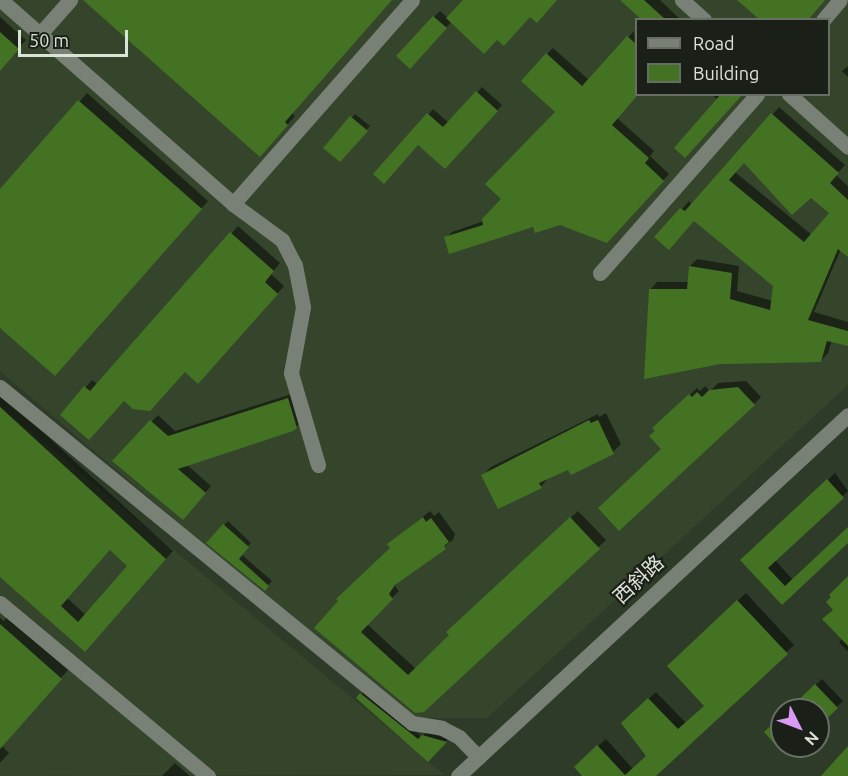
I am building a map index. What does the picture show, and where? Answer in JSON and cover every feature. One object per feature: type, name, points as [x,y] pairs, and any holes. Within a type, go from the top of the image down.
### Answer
[{"type":"street","points":[[1,0],[233,204],[282,240],[295,265],[303,307],[291,373],[318,465]]},
{"type":"street","points":[[39,35],[70,0]]},
{"type":"street","points":[[233,204],[412,0]]},
{"type":"street","points":[[682,0],[702,18]]},
{"type":"street","points":[[825,18],[840,0]]},
{"type":"street","points":[[600,273],[755,96]]},
{"type":"street","points":[[791,96],[848,147]]},
{"type":"street","points":[[0,387],[412,723],[442,728],[459,737],[478,757]]},
{"type":"street","name":"西斜路","points":[[458,776],[848,415]]},
{"type":"street","points":[[0,603],[208,776]]},
{"type":"shaded area","points":[[0,0],[848,0],[848,385],[487,718],[408,718],[0,371]]},
{"type":"shaded area","points":[[0,406],[445,775],[0,776]]},
{"type":"building","points":[[83,0],[392,0],[285,122],[288,125],[260,157]]},
{"type":"building","points":[[463,0],[557,0],[537,23],[530,17],[504,46],[497,40],[484,54],[446,18]]},
{"type":"building","points":[[620,0],[644,0],[664,18],[640,18]]},
{"type":"building","points":[[737,0],[825,0],[810,18],[758,18]]},
{"type":"building","points":[[433,16],[447,28],[410,69],[396,56]]},
{"type":"building","points":[[0,32],[19,49],[0,71]]},
{"type":"building","points":[[627,36],[635,43],[636,97],[612,125],[649,158],[645,163],[664,181],[607,243],[560,225],[535,233],[533,227],[449,254],[444,237],[483,225],[482,219],[501,199],[485,184],[555,112],[521,81],[546,53],[582,86]]},
{"type":"building","points":[[476,91],[498,111],[445,169],[418,145],[384,184],[373,174],[427,113],[443,127]]},
{"type":"building","points":[[719,96],[741,96],[685,158],[674,148]]},
{"type":"building","points":[[78,100],[202,209],[55,376],[0,328],[0,189]]},
{"type":"building","points":[[771,113],[839,173],[830,183],[848,200],[848,257],[838,249],[808,320],[848,331],[848,346],[827,341],[821,362],[720,364],[644,379],[649,289],[687,289],[689,266],[732,273],[730,299],[770,310],[773,286],[694,221],[669,250],[654,237],[680,208],[685,211]],"holes":[[[744,163],[792,215],[811,198],[829,213],[804,242],[729,180]]]},
{"type":"building","points":[[350,116],[368,131],[340,162],[323,148]]},
{"type":"building","points":[[230,232],[274,271],[265,282],[278,294],[198,384],[185,372],[150,411],[133,409],[124,401],[89,440],[60,415],[84,386],[90,391]]},
{"type":"building","points":[[738,387],[755,405],[619,531],[598,508],[661,449],[649,436],[655,431],[652,428],[689,394],[692,397],[697,392],[702,397],[709,390]]},
{"type":"building","points":[[288,398],[297,428],[293,431],[178,469],[206,493],[183,520],[112,461],[150,420],[168,436]]},
{"type":"building","points":[[0,407],[166,559],[85,652],[0,577]],"holes":[[[110,550],[127,566],[78,622],[61,606]]]},
{"type":"building","points":[[589,420],[591,423],[598,420],[614,454],[571,475],[568,470],[539,483],[542,488],[498,509],[481,475]]},
{"type":"building","points":[[827,479],[844,498],[768,568],[785,586],[848,527],[848,543],[782,605],[740,560]]},
{"type":"building","points":[[423,517],[426,522],[431,518],[449,542],[444,546],[446,549],[395,585],[389,594],[393,599],[361,632],[408,675],[449,635],[446,632],[570,517],[600,549],[424,712],[415,713],[314,628],[338,601],[336,599],[390,548],[387,544]]},
{"type":"building","points":[[223,524],[249,547],[239,559],[269,586],[265,591],[206,543]]},
{"type":"building","points":[[848,576],[848,646],[822,619],[833,610],[826,602],[831,597],[829,595]]},
{"type":"building","points":[[737,600],[788,654],[656,776],[582,776],[574,767],[597,745],[625,775],[646,756],[621,723],[648,698],[678,729],[704,706],[667,666]]},
{"type":"building","points":[[0,624],[62,679],[0,749]]},
{"type":"building","points":[[815,684],[828,698],[800,698]]},
{"type":"building","points":[[360,693],[418,739],[422,735],[447,742],[428,762],[356,698]]},
{"type":"building","points":[[830,700],[838,708],[830,716]]},
{"type":"building","points":[[770,726],[770,739],[764,732]]},
{"type":"building","points":[[848,746],[848,776],[821,776]]}]
